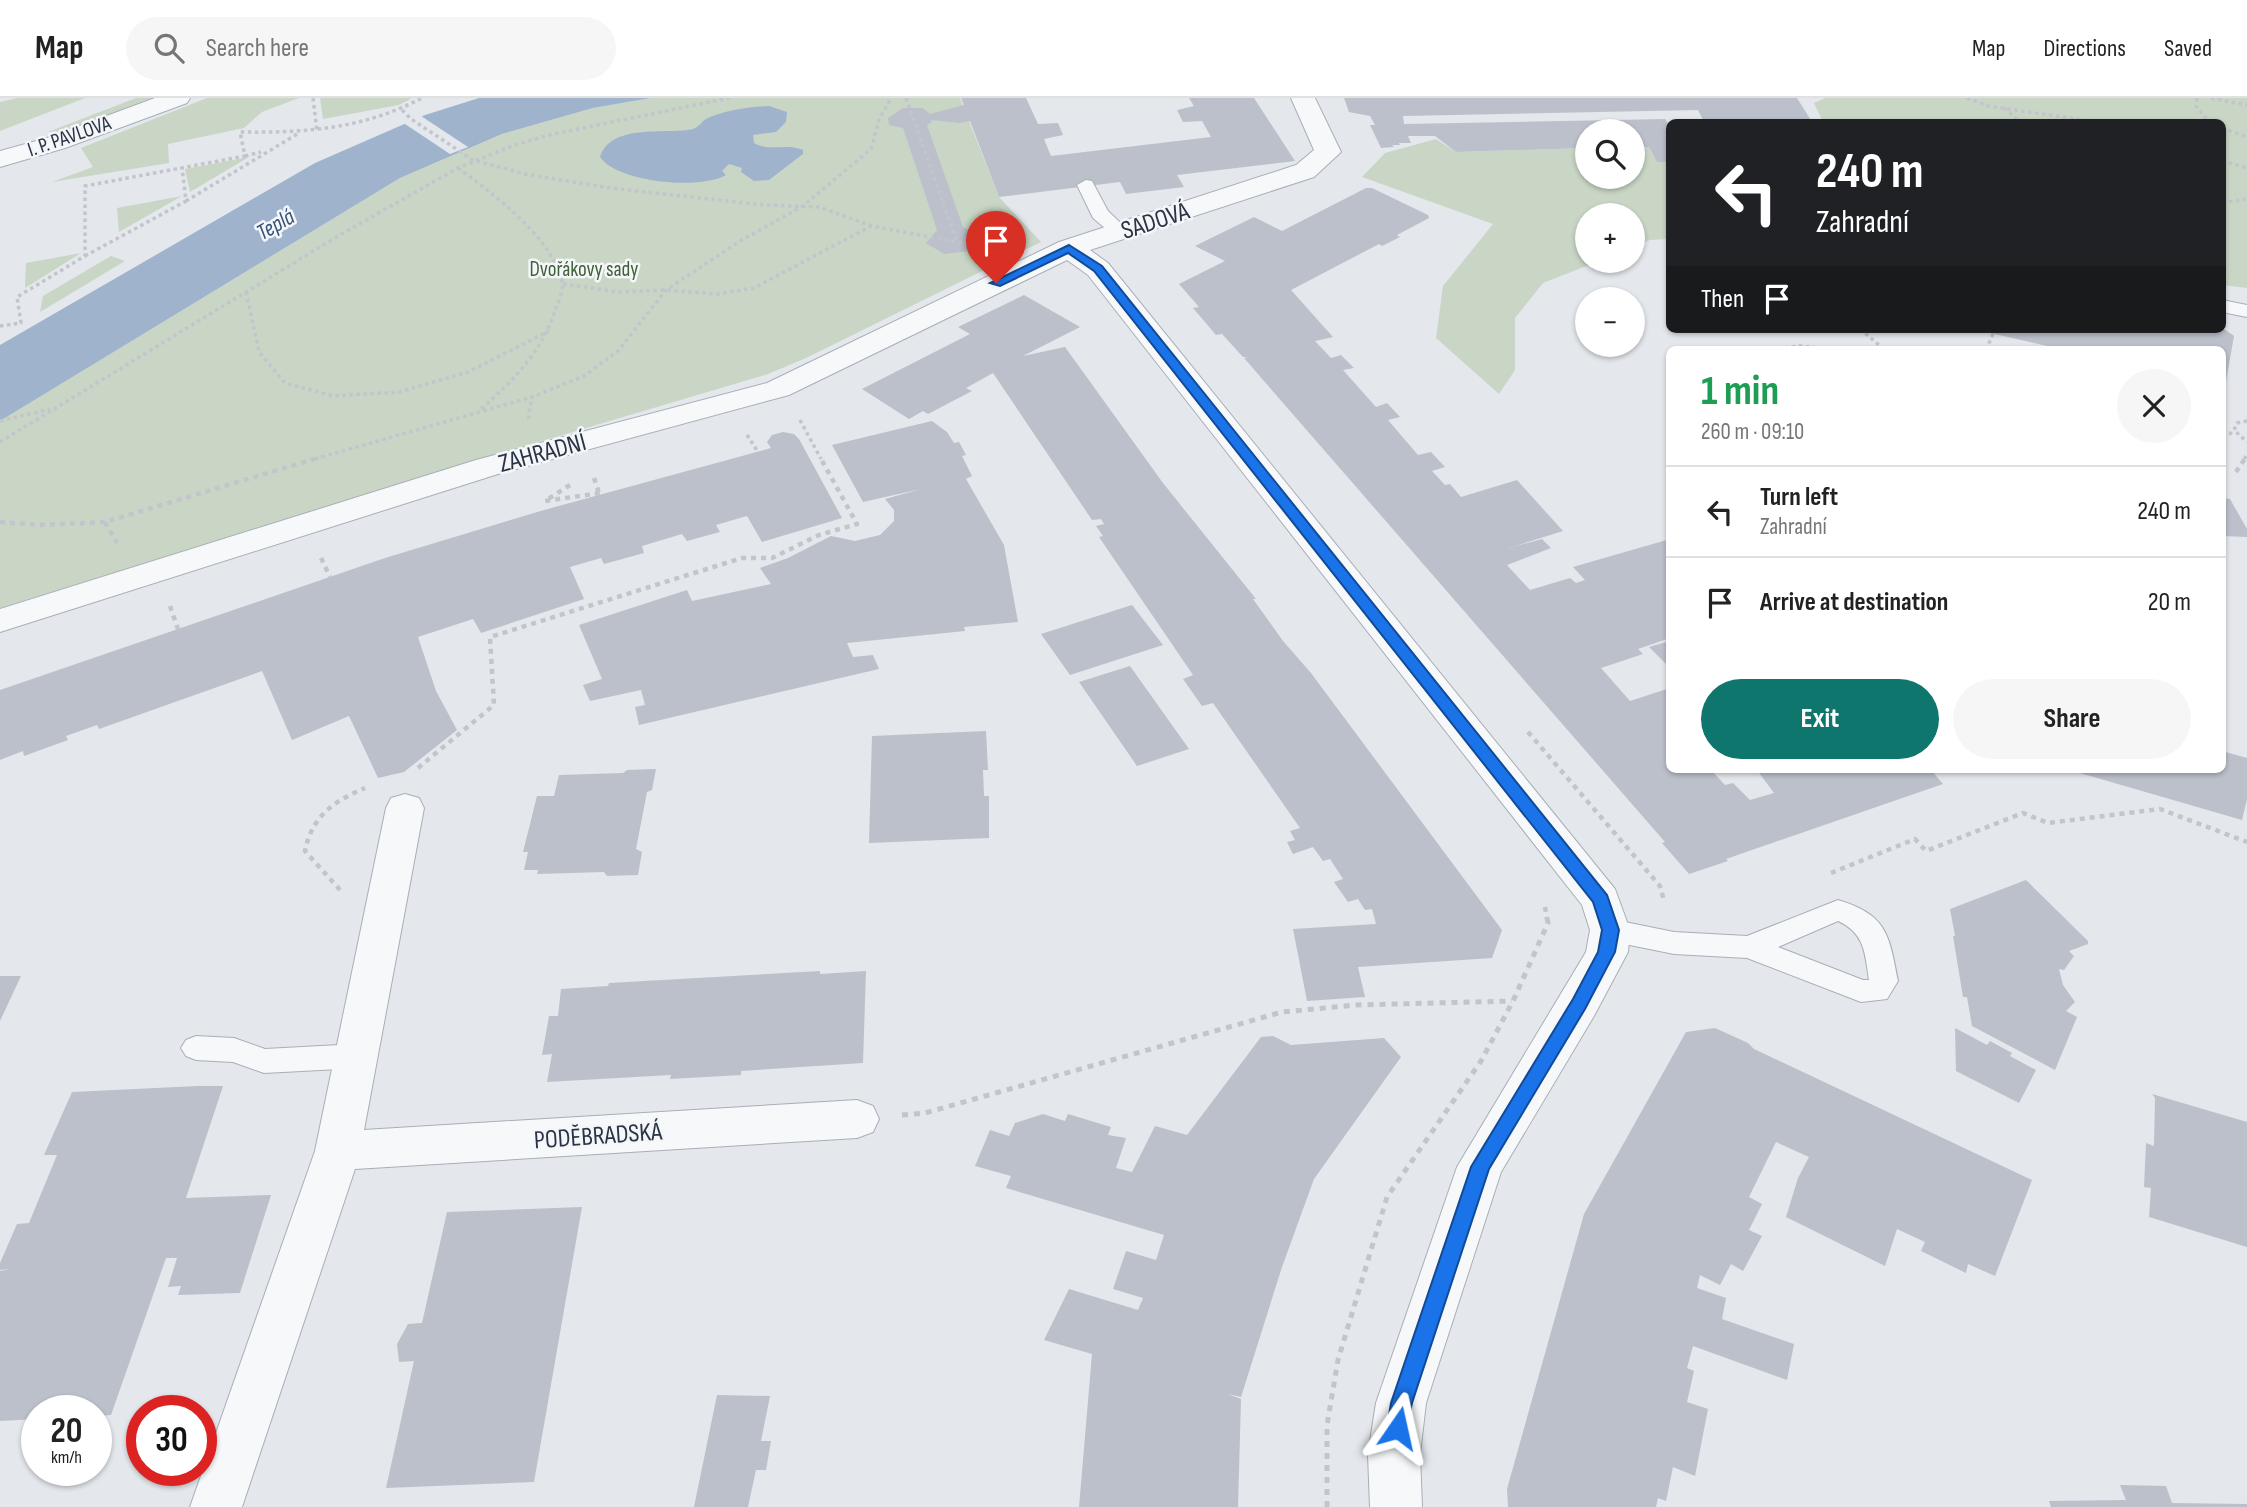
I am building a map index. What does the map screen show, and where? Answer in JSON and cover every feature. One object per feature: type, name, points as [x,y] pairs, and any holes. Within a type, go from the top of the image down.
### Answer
[{"type":"street","name":"I. P. PAVLOVA","points":[[0,159],[56,143],[178,98]]},
{"type":"street","name":"SADOVÁ","points":[[1069,248],[1305,171],[1328,152],[1303,98]]},
{"type":"street","name":"SADOVÁ","points":[[1069,248],[1098,269],[1601,900],[1611,930]]},
{"type":"street","name":"ZAHRADNÍ","points":[[0,621],[487,467],[778,389],[1069,248]]},
{"type":"street","points":[[216,1507],[338,1151],[408,791]]},
{"type":"street","points":[[1396,1507],[1394,1454],[1401,1403],[1480,1167],[1579,1004],[1607,952],[1611,930]]},
{"type":"street","name":"PODĚBRADSKÁ","points":[[338,1151],[857,1119]]},
{"type":"lane","points":[[1086,186],[1100,214],[1120,231]]},
{"type":"lane","points":[[2226,307],[2247,311]]},
{"type":"lane","points":[[1611,930],[1674,943],[1749,947]]},
{"type":"lane","points":[[196,1048],[234,1050],[264,1062],[358,1056]]},
{"type":"path","points":[[313,98],[317,131]]},
{"type":"path","points":[[245,156],[240,132],[300,133],[379,120],[422,98]]},
{"type":"path","points":[[0,442],[246,292],[473,160],[595,123],[729,98]]},
{"type":"path","points":[[0,522],[39,525],[105,522],[479,410],[532,397],[584,376],[618,351],[666,290],[740,241],[803,206],[871,149],[879,120],[891,98]]},
{"type":"path","points":[[906,98],[957,242]]},
{"type":"path","points":[[1967,98],[1988,106],[2076,119]]},
{"type":"path","points":[[2197,98],[2196,106],[2207,119]]},
{"type":"path","points":[[2211,98],[2247,105]]},
{"type":"path","points":[[2004,108],[2017,119]]},
{"type":"path","points":[[402,110],[411,119],[473,160],[526,174],[610,188],[764,205],[819,207],[872,226],[976,246]]},
{"type":"path","points":[[2226,129],[2247,137]]},
{"type":"path","points":[[0,326],[20,323],[17,297],[300,133]]},
{"type":"path","points":[[85,256],[85,186],[267,151]]},
{"type":"path","points":[[2226,162],[2247,168]]},
{"type":"path","points":[[182,167],[186,201]]},
{"type":"path","points":[[457,168],[488,190],[532,233],[555,264],[563,284],[549,331],[521,374],[479,410]]},
{"type":"path","points":[[2226,202],[2247,199]]},
{"type":"path","points":[[563,284],[619,292],[666,290],[717,293],[754,288],[812,255],[872,226]]},
{"type":"path","points":[[246,292],[259,352],[285,383],[333,396],[399,392],[468,372],[549,331]]},
{"type":"path","points":[[1865,333],[1880,346]]},
{"type":"path","points":[[1786,346],[1817,346]]},
{"type":"path","points":[[0,421],[56,408]]},
{"type":"path","points":[[408,791],[494,705],[490,636],[742,558],[762,562],[785,554],[814,537],[857,524],[796,412]]},
{"type":"path","points":[[2236,435],[2234,426],[2247,421]]},
{"type":"path","points":[[2226,433],[2247,442]]},
{"type":"path","points":[[2236,472],[2247,454]]},
{"type":"path","points":[[166,596],[178,629]]},
{"type":"path","points":[[1926,851],[2023,813],[2048,824],[2160,809],[2247,842]]},
{"type":"path","points":[[1327,1507],[1327,1424],[1338,1360],[1387,1197],[1481,1061],[1513,1001],[1548,923],[1545,903]]},
{"type":"path","points":[[857,1119],[925,1113],[1282,1012],[1356,1005],[1513,1001]]},
{"type":"green space","points":[[17,98],[85,98],[0,131],[0,102]]},
{"type":"green space","points":[[136,98],[155,98],[59,133],[48,132]]},
{"type":"green space","points":[[207,98],[299,98],[262,112],[244,128],[168,144],[169,163],[52,182],[93,167],[81,148]]},
{"type":"green space","points":[[320,98],[412,98],[399,105],[323,119]]},
{"type":"green space","name":"Dvořákovy sady","points":[[651,98],[960,98],[999,197],[1041,242],[806,358],[768,374],[0,608],[0,421],[400,178],[502,134],[593,108]]},
{"type":"green space","points":[[1825,98],[2247,98],[2247,288],[2226,285],[2226,119],[1822,119],[1814,103]]},
{"type":"green space","points":[[1436,139],[1456,152],[1575,148],[1575,189],[1645,189],[1645,147],[1649,147],[1657,162],[1666,162],[1666,239],[1645,242],[1645,203],[1575,203],[1575,270],[1543,283],[1515,318],[1515,370],[1499,394],[1436,338],[1443,286],[1493,224],[1362,177],[1385,153]]},
{"type":"green space","points":[[249,157],[190,192],[185,169]]},
{"type":"green space","points":[[182,196],[119,232],[117,208]]},
{"type":"green space","points":[[81,253],[25,288],[26,263]]},
{"type":"green space","points":[[111,256],[125,261],[40,312],[43,296]]},
{"type":"water","name":"Teplá","points":[[479,98],[651,98],[593,108],[502,134],[400,178],[0,421],[0,345],[315,163],[425,115]]},
{"type":"water","points":[[769,106],[787,112],[786,122],[776,132],[753,135],[754,143],[766,147],[797,148],[803,150],[803,154],[769,180],[754,181],[741,172],[742,168],[729,164],[722,171],[726,175],[714,180],[680,183],[660,181],[624,173],[600,157],[606,146],[628,134],[693,129],[706,119],[721,113]]},
{"type":"pier","points":[[421,116],[468,147],[450,154],[402,122]]},
{"type":"building","points":[[961,98],[1026,98],[1038,124],[1058,123],[1063,135],[1044,139],[1051,156],[1211,137],[1202,121],[1183,122],[1177,110],[1194,106],[1189,98],[1254,98],[1295,161],[1177,175],[1184,187],[1126,194],[1120,182],[999,197],[970,121],[960,123],[931,120],[927,125],[963,227],[981,238],[971,251],[944,254],[926,243],[937,230],[903,128],[889,125],[888,118],[903,108],[923,108],[930,114],[964,105]]},
{"type":"building","points":[[1344,98],[1797,98],[1810,119],[1702,119],[1698,110],[1403,116],[1404,124],[1575,121],[1575,148],[1456,152],[1435,136],[1408,136],[1411,143],[1381,148],[1370,125],[1375,125],[1370,116],[1349,112]]},
{"type":"building","points":[[1645,119],[1665,119],[1666,162],[1657,162],[1649,147],[1645,147]]},
{"type":"building","points":[[1366,188],[1372,188],[1428,215],[1429,218],[1397,235],[1400,237],[1382,246],[1379,244],[1291,290],[1333,337],[1315,341],[1331,358],[1341,355],[1354,368],[1343,370],[1376,407],[1387,403],[1400,417],[1388,420],[1418,455],[1431,452],[1445,467],[1432,471],[1445,485],[1450,484],[1461,497],[1517,480],[1563,531],[1509,548],[1542,539],[1551,548],[1507,565],[1530,590],[1570,578],[1576,583],[1585,580],[1573,567],[1666,540],[1666,639],[1638,649],[1643,654],[1601,668],[1630,701],[1666,689],[1666,773],[1714,773],[1725,785],[1733,783],[1750,800],[1774,793],[1759,773],[1934,773],[1943,784],[1689,874],[1662,843],[1665,842],[1244,358],[1248,357],[1243,357],[1222,334],[1216,335],[1193,308],[1199,307],[1179,284],[1225,261],[1195,246],[1254,217],[1282,231]]},
{"type":"building","points":[[1024,295],[1080,327],[1023,356],[1065,347],[1163,483],[1256,599],[1253,599],[1283,641],[1311,673],[1502,930],[1492,958],[1358,967],[1365,997],[1307,1001],[1293,929],[1376,924],[1372,909],[1365,910],[1358,899],[1348,902],[1334,882],[1343,879],[1330,859],[1323,861],[1313,847],[1293,854],[1287,842],[1295,840],[1290,831],[1300,828],[1213,703],[1202,706],[1183,679],[1193,675],[1099,537],[1103,536],[1096,526],[1104,524],[1101,519],[1092,520],[993,373],[966,388],[972,391],[928,414],[923,411],[909,419],[862,389],[970,334],[958,327]]},
{"type":"building","points":[[2226,330],[2234,336],[2226,381],[2226,346],[2047,346],[1991,333],[2226,333]]},
{"type":"building","points":[[932,421],[947,432],[954,443],[959,442],[966,455],[962,456],[972,476],[966,479],[1004,545],[1018,622],[964,627],[965,631],[847,643],[853,657],[873,655],[879,669],[639,725],[635,707],[645,705],[641,690],[590,701],[583,685],[602,679],[579,625],[687,590],[692,601],[771,584],[760,568],[788,558],[831,536],[855,541],[880,535],[894,521],[894,510],[885,499],[921,489],[863,502],[832,445]]},
{"type":"building","points":[[783,432],[794,434],[799,439],[842,518],[762,542],[747,516],[716,525],[720,532],[687,541],[682,534],[642,546],[644,553],[604,564],[601,558],[570,567],[584,599],[481,633],[473,619],[418,637],[436,691],[457,730],[404,772],[378,778],[349,716],[292,740],[262,671],[99,729],[97,725],[66,736],[68,740],[24,756],[23,751],[0,760],[0,690],[385,558],[544,510],[771,448],[767,442],[772,435]]},
{"type":"building","points":[[2226,498],[2230,499],[2247,529],[2247,537],[2226,536]]},
{"type":"building","points":[[1132,605],[1163,645],[1070,675],[1041,634]]},
{"type":"building","points":[[1666,642],[1666,664],[1649,647]]},
{"type":"building","points":[[1130,666],[1189,749],[1137,766],[1079,682]]},
{"type":"building","points":[[986,731],[988,770],[983,770],[984,796],[989,796],[989,838],[869,843],[872,736]]},
{"type":"building","points":[[2226,752],[2247,758],[2247,799],[2242,820],[2080,773],[2226,773]]},
{"type":"building","points":[[656,769],[652,790],[647,792],[636,849],[642,852],[638,875],[607,876],[604,872],[537,874],[538,870],[524,870],[528,852],[523,852],[537,796],[554,796],[559,775]]},
{"type":"building","points":[[2026,880],[2088,941],[2088,944],[2069,951],[2074,956],[2064,970],[2059,969],[2063,985],[2075,1002],[2066,1011],[2077,1017],[2055,1070],[1972,1026],[1967,997],[1963,997],[1953,936],[1950,909]]},
{"type":"building","points":[[820,971],[820,974],[866,971],[863,1063],[741,1071],[741,1075],[670,1079],[671,1075],[547,1082],[552,1054],[542,1055],[549,1016],[558,1016],[561,989],[608,986],[609,983]]},
{"type":"building","points":[[0,976],[21,976],[0,1021]]},
{"type":"building","points":[[1715,1028],[2032,1180],[1995,1276],[1968,1264],[1966,1273],[1921,1251],[1925,1242],[1897,1229],[1885,1266],[1786,1217],[1798,1178],[1809,1157],[1776,1142],[1749,1197],[1762,1204],[1749,1230],[1762,1236],[1743,1271],[1731,1264],[1720,1285],[1700,1275],[1697,1288],[1726,1298],[1722,1319],[1794,1344],[1787,1380],[1693,1346],[1687,1368],[1694,1371],[1687,1402],[1708,1409],[1695,1476],[1673,1467],[1666,1501],[1658,1498],[1656,1507],[1508,1507],[1507,1489],[1584,1214],[1686,1032]]},
{"type":"building","points":[[1955,1028],[1987,1045],[1990,1041],[2036,1070],[2019,1103],[1956,1071]]},
{"type":"building","points":[[1273,1036],[1291,1045],[1384,1038],[1401,1057],[1314,1179],[1282,1267],[1241,1397],[1228,1394],[1241,1399],[1238,1507],[1079,1507],[1092,1354],[1044,1340],[1069,1289],[1138,1310],[1143,1298],[1113,1289],[1126,1251],[1156,1260],[1164,1235],[1006,1188],[1011,1176],[975,1166],[990,1130],[1009,1136],[1015,1123],[1043,1114],[1065,1121],[1068,1114],[1111,1127],[1108,1135],[1126,1138],[1116,1168],[1132,1172],[1155,1126],[1187,1135],[1261,1037]]},
{"type":"building","points":[[223,1086],[186,1198],[271,1195],[240,1293],[178,1295],[181,1286],[168,1287],[177,1258],[166,1258],[112,1412],[112,1395],[21,1395],[21,1420],[0,1421],[0,1271],[10,1269],[0,1270],[0,1263],[17,1224],[29,1223],[57,1155],[44,1155],[72,1092]]},
{"type":"building","points":[[2152,1094],[2247,1122],[2247,1247],[2149,1217],[2151,1188],[2144,1187],[2146,1143],[2154,1146],[2155,1098]]},
{"type":"building","points":[[582,1207],[534,1482],[386,1488],[414,1361],[399,1362],[397,1344],[408,1324],[422,1323],[447,1212]]},
{"type":"building","points":[[717,1395],[770,1396],[761,1441],[771,1441],[766,1470],[756,1470],[748,1507],[694,1507]]},
{"type":"building","points":[[2120,1485],[2166,1486],[2172,1503],[2247,1504],[2247,1507],[2051,1507],[2049,1501],[2126,1500]]},
{"type":"route","points":[[996,283],[1069,248],[1098,269],[1601,900],[1611,930],[1607,952],[1579,1004],[1480,1167],[1401,1403],[1398,1428]]}]
